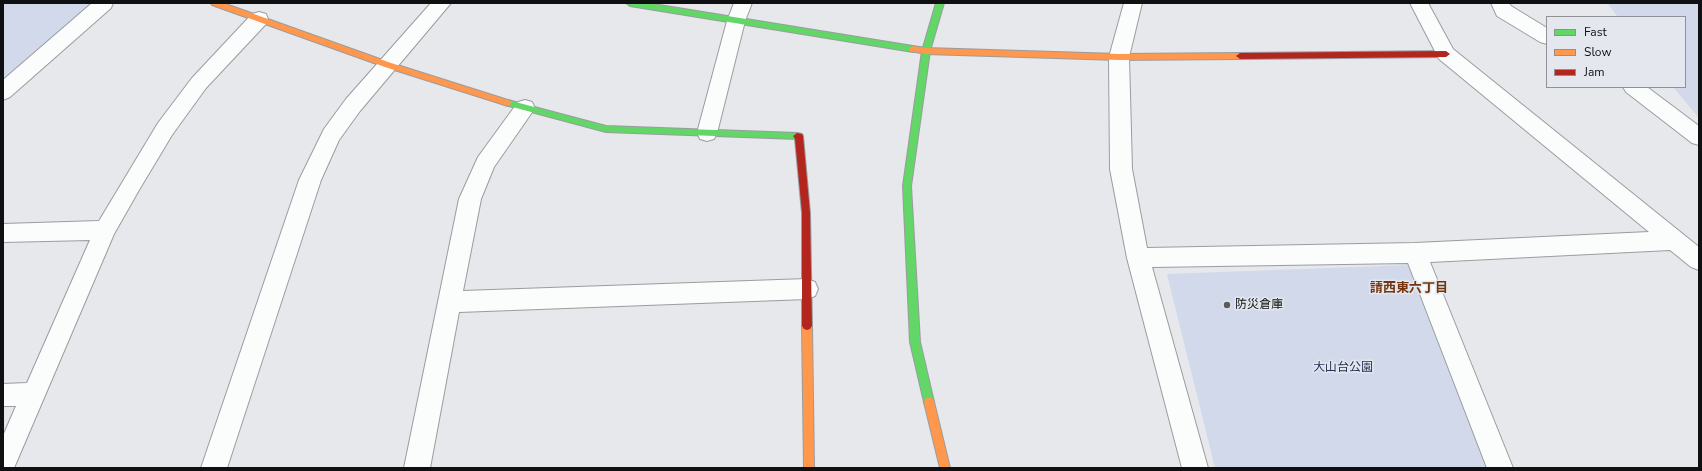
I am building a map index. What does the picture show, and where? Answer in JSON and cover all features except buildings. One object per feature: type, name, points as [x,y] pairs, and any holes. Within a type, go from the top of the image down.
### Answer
[{"type":"street","points":[[3,92],[104,3]]},
{"type":"street","points":[[215,3],[388,65],[525,108],[606,129],[799,136],[806,213],[809,468]]},
{"type":"street","points":[[214,468],[310,180],[331,135],[353,105],[442,3]]},
{"type":"street","points":[[630,3],[926,51],[1119,57],[1446,54]]},
{"type":"street","points":[[707,133],[736,21],[743,3]]},
{"type":"street","points":[[940,3],[926,51],[907,186],[915,342],[945,468]]},
{"type":"street","points":[[1133,3],[1119,57],[1121,169],[1138,258],[1195,468]]},
{"type":"street","points":[[1419,3],[1446,54],[1699,260]]},
{"type":"street","points":[[1500,3],[1504,11],[1546,35]]},
{"type":"street","points":[[3,465],[105,230],[131,184],[169,123],[199,83],[259,19]]},
{"type":"street","points":[[1634,88],[1699,137]]},
{"type":"street","points":[[417,468],[470,199],[485,163],[525,108]]},
{"type":"street","points":[[3,233],[105,230]]},
{"type":"street","points":[[1138,258],[1415,253],[1674,240]]},
{"type":"street","points":[[1415,253],[1500,468]]},
{"type":"street","points":[[450,302],[807,289]]},
{"type":"street","points":[[3,395],[33,394]]},
{"type":"green space","points":[[3,3],[95,3],[3,82]]},
{"type":"green space","points":[[1607,3],[1699,3],[1699,118],[1674,88],[1686,88],[1686,16],[1617,16]]},
{"type":"green space","name":"大山台公園","points":[[1410,265],[1491,468],[1215,468],[1167,274]]},
{"type":"traffic: fast","points":[[630,3],[913,49]]},
{"type":"traffic: fast","points":[[929,402],[915,342],[907,186],[926,51],[940,3]]},
{"type":"traffic: fast","points":[[508,103],[606,129],[797,136]]},
{"type":"traffic: slow","points":[[215,3],[388,65],[508,103]]},
{"type":"traffic: slow","points":[[913,49],[926,51],[1119,57],[1240,56]]},
{"type":"traffic: slow","points":[[807,326],[809,468]]},
{"type":"traffic: slow","points":[[929,402],[945,468]]},
{"type":"traffic: jam","points":[[1240,56],[1446,54]]},
{"type":"traffic: jam","points":[[797,136],[799,136],[806,213],[807,326]]},
{"type":"place","name":"防災倉庫","points":[[1227,305]]},
{"type":"district","name":"請西東六丁目","points":[[1409,289]]}]
